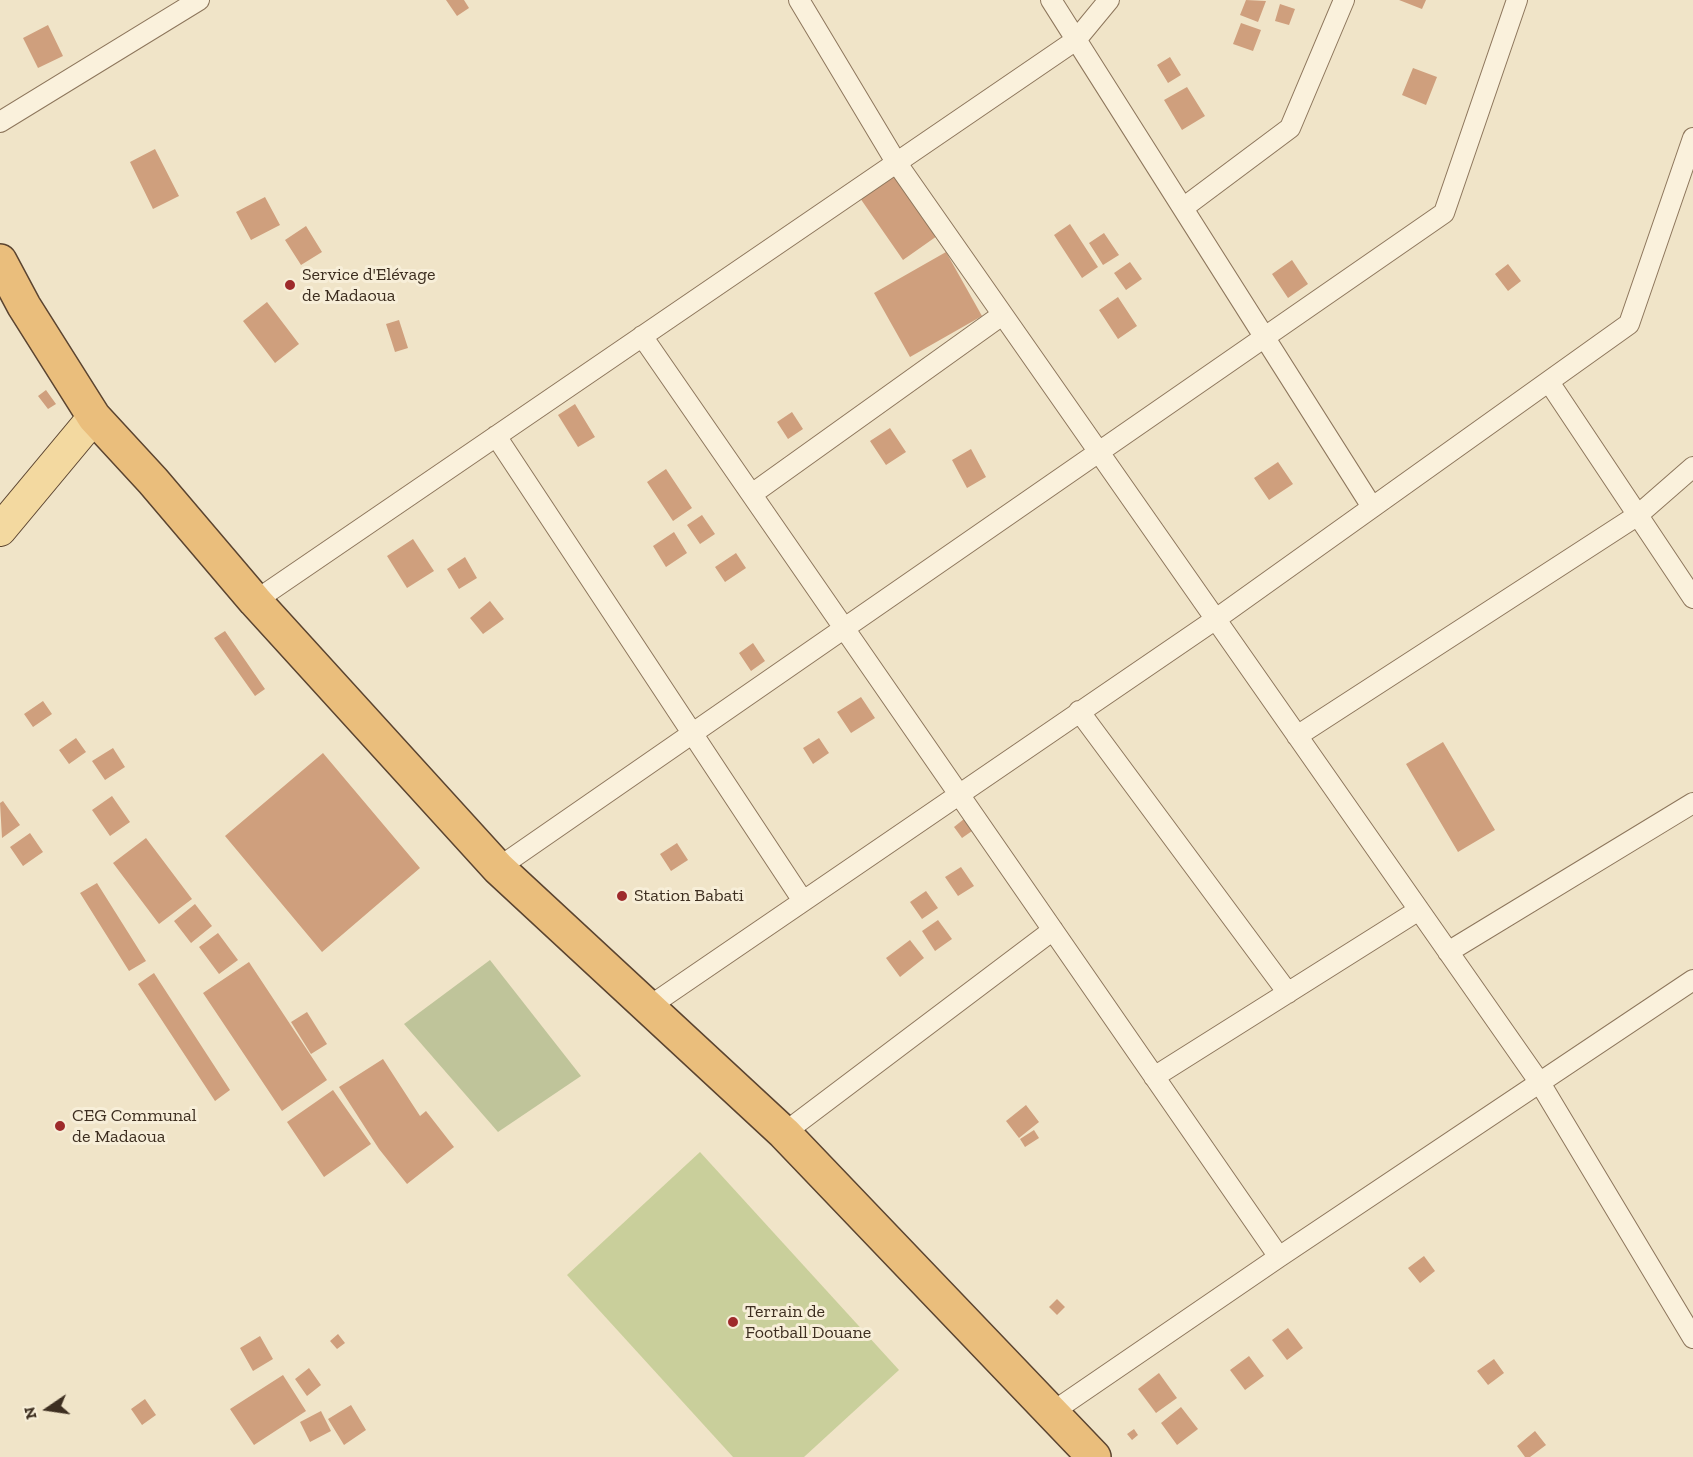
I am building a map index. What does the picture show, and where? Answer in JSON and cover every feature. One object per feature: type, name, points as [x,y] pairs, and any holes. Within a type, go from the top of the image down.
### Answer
[{"type":"highway","points":[[0,261],[24,306],[94,417],[153,481],[255,601],[498,868],[784,1133],[1094,1457]]},
{"type":"main road","points":[[0,530],[94,417]]},
{"type":"street","points":[[0,122],[199,0]]},
{"type":"street","points":[[799,0],[896,162],[1540,1083],[1693,1338]]},
{"type":"street","points":[[1051,0],[1372,507]]},
{"type":"street","points":[[255,601],[1076,40],[1109,0]]},
{"type":"street","points":[[1183,208],[1290,128],[1344,0]]},
{"type":"street","points":[[498,868],[1444,213],[1517,0]]},
{"type":"street","points":[[647,1008],[1215,619],[1629,324],[1693,138]]},
{"type":"street","points":[[752,494],[1002,315]]},
{"type":"street","points":[[642,336],[1279,1257]]},
{"type":"street","points":[[1550,382],[1693,598]]},
{"type":"street","points":[[496,436],[803,901]]},
{"type":"street","points":[[1297,736],[1638,515],[1693,467]]},
{"type":"street","points":[[1079,711],[1288,993]]},
{"type":"street","points":[[1448,952],[1693,803]]},
{"type":"street","points":[[1154,1077],[1419,910]]},
{"type":"street","points":[[784,1133],[1053,930]]},
{"type":"street","points":[[1051,1413],[1279,1257],[1693,980]]},
{"type":"green space","points":[[490,960],[581,1076],[498,1132],[404,1024]]},
{"type":"green space","name":"Terrain de Football Douane","points":[[700,1152],[899,1370],[804,1457],[733,1457],[567,1275]]},
{"type":"building","points":[[446,0],[464,0],[469,8],[457,16]]},
{"type":"building","points":[[1246,0],[1266,1],[1258,22],[1240,15]]},
{"type":"building","points":[[1399,0],[1426,0],[1422,9]]},
{"type":"building","points":[[1280,4],[1295,9],[1289,25],[1275,21]]},
{"type":"building","points":[[1241,23],[1261,30],[1253,51],[1233,44]]},
{"type":"building","points":[[48,25],[63,56],[38,68],[23,38]]},
{"type":"building","points":[[1170,57],[1181,75],[1168,83],[1157,65]]},
{"type":"building","points":[[1413,68],[1437,77],[1426,105],[1402,95]]},
{"type":"building","points":[[1187,87],[1205,116],[1182,130],[1164,100]]},
{"type":"building","points":[[155,149],[179,196],[153,209],[130,162]]},
{"type":"building","points":[[894,173],[937,236],[903,260],[860,198]]},
{"type":"building","points":[[265,197],[280,225],[251,240],[236,212]]},
{"type":"building","points":[[1070,224],[1098,267],[1082,278],[1054,235]]},
{"type":"building","points":[[306,226],[322,252],[301,265],[285,240]]},
{"type":"building","points":[[1104,233],[1119,255],[1103,265],[1089,243]]},
{"type":"building","points":[[946,252],[982,316],[910,357],[874,293]]},
{"type":"building","points":[[1292,260],[1308,284],[1288,298],[1272,274]]},
{"type":"building","points":[[1130,262],[1142,279],[1126,290],[1114,273]]},
{"type":"building","points":[[1508,264],[1521,281],[1508,291],[1495,274]]},
{"type":"building","points":[[1118,297],[1137,326],[1118,339],[1099,310]]},
{"type":"building","points":[[267,302],[299,344],[275,363],[243,321]]},
{"type":"building","points":[[399,320],[408,348],[395,352],[386,324]]},
{"type":"building","points":[[46,390],[56,404],[48,409],[38,396]]},
{"type":"building","points":[[575,404],[595,437],[578,447],[558,415]]},
{"type":"building","points":[[792,412],[803,429],[788,439],[777,422]]},
{"type":"building","points":[[890,428],[906,452],[886,465],[870,441]]},
{"type":"building","points":[[971,449],[986,477],[967,488],[952,460]]},
{"type":"building","points":[[1278,462],[1293,484],[1269,500],[1254,478]]},
{"type":"building","points":[[666,469],[692,508],[673,521],[647,482]]},
{"type":"building","points":[[702,515],[715,534],[700,544],[687,525]]},
{"type":"building","points":[[674,532],[687,553],[666,567],[653,546]]},
{"type":"building","points":[[413,539],[434,571],[407,588],[387,556]]},
{"type":"building","points":[[736,553],[746,568],[725,582],[715,567]]},
{"type":"building","points":[[465,557],[477,578],[459,589],[447,569]]},
{"type":"building","points":[[490,601],[504,619],[483,634],[470,618]]},
{"type":"building","points":[[225,631],[265,689],[255,696],[214,638]]},
{"type":"building","points":[[753,643],[765,661],[751,671],[739,653]]},
{"type":"building","points":[[861,697],[875,718],[851,733],[837,712]]},
{"type":"building","points":[[43,701],[52,714],[33,727],[24,714]]},
{"type":"building","points":[[76,738],[86,752],[69,764],[59,750]]},
{"type":"building","points":[[819,738],[829,753],[813,764],[803,748]]},
{"type":"building","points":[[1443,742],[1495,830],[1458,852],[1406,764]]},
{"type":"building","points":[[113,748],[125,767],[105,780],[92,761]]},
{"type":"building","points":[[323,753],[420,868],[322,952],[225,836]]},
{"type":"building","points":[[112,796],[130,822],[110,836],[92,810]]},
{"type":"building","points":[[3,801],[20,825],[2,838],[0,803]]},
{"type":"building","points":[[964,819],[972,831],[962,838],[954,827]]},
{"type":"building","points":[[30,833],[43,852],[23,866],[10,847]]},
{"type":"building","points":[[146,838],[192,899],[159,924],[113,863]]},
{"type":"building","points":[[677,843],[688,860],[671,871],[660,854]]},
{"type":"building","points":[[961,867],[974,886],[958,896],[945,877]]},
{"type":"building","points":[[97,883],[146,961],[129,971],[80,893]]},
{"type":"building","points":[[926,891],[938,908],[922,919],[910,902]]},
{"type":"building","points":[[195,904],[212,926],[191,943],[174,921]]},
{"type":"building","points":[[938,920],[952,939],[935,951],[922,931]]},
{"type":"building","points":[[218,933],[238,960],[219,974],[199,947]]},
{"type":"building","points":[[910,940],[924,958],[900,977],[886,958]]},
{"type":"building","points":[[249,962],[327,1080],[282,1111],[203,993]]},
{"type":"building","points":[[154,973],[230,1090],[215,1101],[138,984]]},
{"type":"building","points":[[307,1012],[327,1044],[311,1054],[291,1022]]},
{"type":"building","points":[[383,1059],[420,1116],[426,1111],[454,1147],[407,1184],[379,1149],[339,1087]]},
{"type":"building","points":[[333,1090],[371,1144],[324,1177],[287,1122]]},
{"type":"building","points":[[1026,1105],[1039,1122],[1019,1138],[1006,1121]]},
{"type":"building","points":[[1034,1130],[1039,1138],[1025,1147],[1020,1139]]},
{"type":"building","points":[[1424,1256],[1435,1271],[1420,1283],[1408,1268]]},
{"type":"building","points":[[1057,1299],[1065,1307],[1057,1315],[1049,1307]]},
{"type":"building","points":[[1288,1328],[1303,1348],[1287,1360],[1272,1340]]},
{"type":"building","points":[[338,1334],[345,1343],[337,1349],[330,1341]]},
{"type":"building","points":[[260,1336],[273,1359],[253,1371],[240,1348]]},
{"type":"building","points":[[1249,1356],[1264,1376],[1245,1390],[1230,1370]]},
{"type":"building","points":[[1494,1359],[1504,1373],[1488,1385],[1477,1371]]},
{"type":"building","points":[[309,1368],[321,1385],[307,1396],[295,1379]]},
{"type":"building","points":[[1159,1373],[1177,1398],[1156,1413],[1138,1389]]},
{"type":"building","points":[[283,1375],[306,1411],[254,1445],[230,1409]]},
{"type":"building","points":[[145,1399],[156,1415],[142,1425],[131,1409]]},
{"type":"building","points":[[351,1405],[366,1430],[344,1445],[328,1419]]},
{"type":"building","points":[[1181,1407],[1198,1429],[1177,1445],[1161,1423]]},
{"type":"building","points":[[321,1411],[331,1431],[310,1442],[300,1422]]},
{"type":"building","points":[[1134,1429],[1138,1435],[1132,1440],[1127,1434]]},
{"type":"building","points":[[1535,1431],[1546,1445],[1530,1457],[1525,1457],[1517,1446]]},
{"type":"place","name":"Service d'Elévage de Madaoua","points":[[290,285]]},
{"type":"place","name":"Station Babati","points":[[622,896]]},
{"type":"place","name":"CEG Communal de Madaoua","points":[[60,1126]]},
{"type":"place","name":"Terrain de Football Douane","points":[[733,1322]]}]
